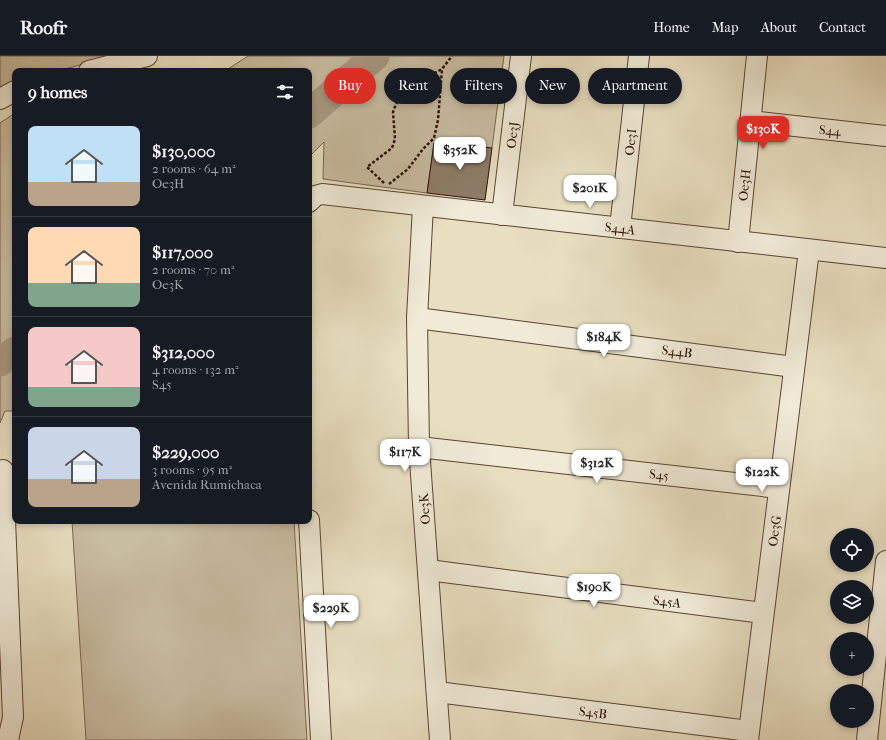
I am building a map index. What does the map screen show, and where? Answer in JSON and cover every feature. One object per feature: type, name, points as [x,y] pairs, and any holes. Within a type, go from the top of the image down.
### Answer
[{"type":"street","points":[[101,68],[147,56]]},
{"type":"street","name":"Oe3J","points":[[502,215],[521,56]]},
{"type":"street","name":"Oe3I","points":[[620,228],[639,56]]},
{"type":"street","name":"Oe3H","points":[[738,242],[757,56]]},
{"type":"street","points":[[0,99],[12,93]]},
{"type":"street","name":"S44","points":[[750,121],[886,136]]},
{"type":"street","name":"S44A","points":[[312,199],[315,196],[322,194],[886,258]]},
{"type":"street","name":"Oe3K","points":[[422,206],[417,318],[419,448],[440,740]]},
{"type":"street","name":"Oe3G","points":[[748,735],[809,250]]},
{"type":"street","name":"S44B","points":[[417,318],[794,366]]},
{"type":"street","name":"S45","points":[[419,448],[779,488]]},
{"type":"street","points":[[3,470],[13,717],[8,740]]},
{"type":"street","points":[[309,524],[321,740]]},
{"type":"street","points":[[867,740],[886,561]]},
{"type":"street","name":"S45A","points":[[428,570],[763,613]]},
{"type":"street","name":"S45B","points":[[437,692],[748,735]]},
{"type":"path","points":[[442,69],[438,120],[434,138],[423,149],[408,169],[387,186],[367,167],[392,148],[395,143],[393,112],[396,104],[403,93],[410,86],[442,69],[452,56]]},
{"type":"shaded area","points":[[0,56],[117,56],[68,68],[12,68],[12,83],[0,89]]},
{"type":"shaded area","points":[[248,56],[504,56],[502,68],[450,68],[450,104],[498,104],[492,148],[434,143],[427,193],[323,179],[324,142],[312,154],[312,68],[230,68]]},
{"type":"shaded area","points":[[12,115],[12,411],[5,411],[0,423],[0,123]]},
{"type":"shaded area","points":[[72,524],[294,524],[307,740],[86,740]]},
{"type":"building","points":[[434,143],[492,148],[485,200],[427,193]]},
{"type":"waterway","points":[[312,111],[375,56]]},
{"type":"waterway","points":[[0,362],[12,353]]}]
